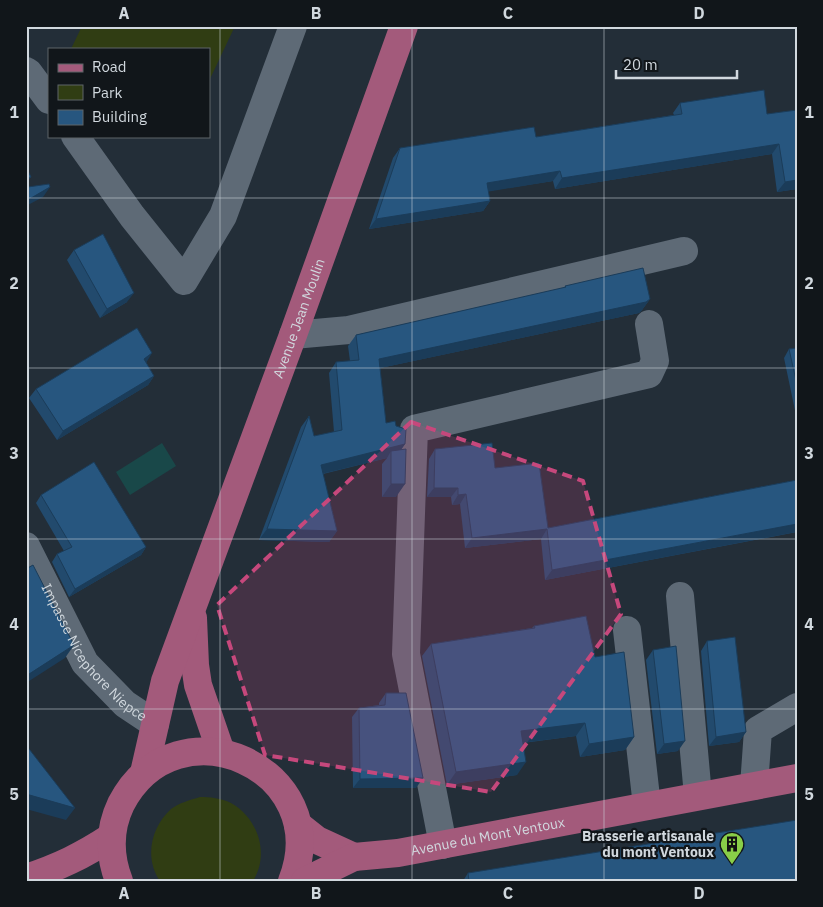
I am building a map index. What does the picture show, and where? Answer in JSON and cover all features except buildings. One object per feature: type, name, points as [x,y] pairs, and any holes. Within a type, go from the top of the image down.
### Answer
[{"type":"main road","name":"Avenue Jean Moulin","points":[[144,773],[165,681],[293,335],[404,26]]},
{"type":"main road","points":[[192,609],[198,685],[221,752]]},
{"type":"main road","points":[[119,881],[113,865],[111,837],[117,812],[128,791],[144,773],[167,759],[194,751],[221,752],[242,758],[262,769],[278,785],[290,804],[298,825],[300,847],[297,870],[292,881]]},
{"type":"main road","name":"Avenue du Mont Ventoux","points":[[305,881],[354,857],[398,853],[443,845],[797,778]]},
{"type":"main road","name":"Avenue du Mont Ventoux","points":[[298,825],[316,840],[354,857]]},
{"type":"main road","points":[[26,878],[58,868],[111,837]]},
{"type":"lane","points":[[76,138],[132,216],[184,282],[224,216],[293,26]]},
{"type":"lane","points":[[26,72],[29,73],[48,99]]},
{"type":"lane","points":[[293,335],[348,330],[684,250]]},
{"type":"lane","points":[[443,845],[406,654],[414,429],[649,374],[655,361],[649,324]]},
{"type":"lane","name":"Impasse Nicephore Niepce","points":[[26,546],[85,662],[125,704],[155,724]]},
{"type":"lane","points":[[680,596],[698,796]]},
{"type":"lane","points":[[627,630],[647,806]]},
{"type":"lane","points":[[754,786],[758,730],[797,706]]},
{"type":"highlighted area","points":[[411,422],[583,481],[621,614],[491,792],[265,755],[217,605]]},
{"type":"green space","points":[[82,26],[235,26],[210,79],[210,48],[71,48]]},
{"type":"green space","points":[[200,797],[216,798],[231,803],[248,818],[254,827],[261,848],[261,860],[253,881],[160,881],[152,863],[151,853],[152,843],[159,825],[171,809]]},
{"type":"shaded area","points":[[162,443],[176,466],[130,495],[116,472]]},
{"type":"place","name":"Brasserie artisanale du mont Ventoux","points":[[732,865]]}]
